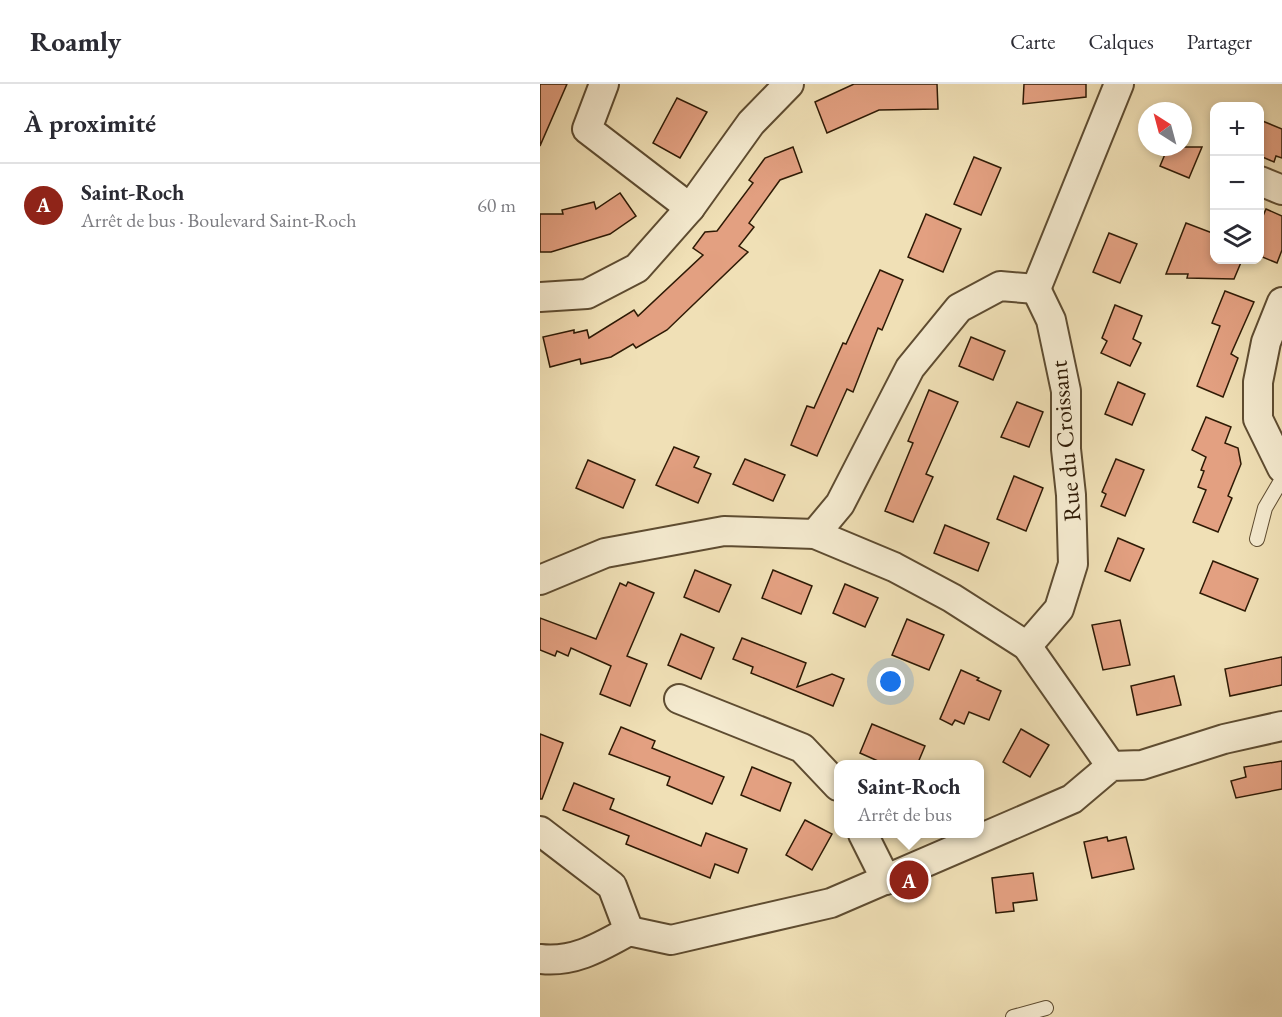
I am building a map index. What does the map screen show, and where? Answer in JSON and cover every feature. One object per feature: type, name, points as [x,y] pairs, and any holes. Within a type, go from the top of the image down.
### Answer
[{"type":"street","points":[[604,84],[587,129],[690,208]]},
{"type":"street","points":[[540,297],[587,294],[637,268],[690,208],[751,123],[789,84]]},
{"type":"street","points":[[815,534],[840,504],[910,368],[959,308],[1000,286],[1036,289],[1119,84]]},
{"type":"street","points":[[1264,183],[1282,190]]},
{"type":"street","name":"Rue du Croissant","points":[[1027,646],[1059,609],[1072,564],[1071,495],[1066,449],[1066,391],[1051,320],[1036,289]]},
{"type":"street","points":[[1282,302],[1266,342],[1258,382],[1258,419],[1282,468]]},
{"type":"street","points":[[540,580],[605,553],[724,531],[815,534],[894,567],[952,598],[1027,646],[1111,766]]},
{"type":"street","points":[[679,699],[802,748],[834,782]]},
{"type":"street","points":[[984,837],[1072,800],[1111,766],[1142,765],[1224,739],[1282,726]]},
{"type":"street","points":[[540,831],[612,886],[629,931]]},
{"type":"street","points":[[865,838],[886,879]]},
{"type":"street","points":[[540,959],[558,961],[593,951],[629,931],[671,940],[831,903],[983,838]]},
{"type":"lane","points":[[1257,539],[1265,508],[1282,479]]},
{"type":"lane","points":[[1013,1017],[1046,1008]]},
{"type":"building","points":[[540,84],[567,84],[540,146]]},
{"type":"building","points":[[854,84],[937,84],[938,109],[879,110],[827,133],[815,102]]},
{"type":"building","points":[[1024,84],[1086,84],[1086,97],[1023,104]]},
{"type":"building","points":[[677,98],[707,112],[680,158],[653,143]]},
{"type":"building","points":[[1264,122],[1282,129],[1282,158],[1276,156],[1274,162],[1264,158]]},
{"type":"building","points":[[793,147],[802,172],[780,180],[749,223],[754,227],[739,246],[748,252],[667,330],[636,348],[633,344],[611,357],[581,364],[580,359],[550,367],[543,337],[574,330],[574,333],[587,330],[589,338],[634,310],[638,316],[703,255],[693,248],[705,232],[717,231],[753,183],[749,180],[765,158]]},
{"type":"building","points":[[1192,147],[1202,147],[1189,178],[1160,166],[1164,156],[1192,156]]},
{"type":"building","points":[[974,157],[1001,168],[981,215],[954,204]]},
{"type":"building","points":[[620,193],[636,216],[610,234],[551,252],[540,252],[540,214],[563,214],[562,210],[594,202],[596,209]]},
{"type":"building","points":[[1266,209],[1282,216],[1282,250],[1277,263],[1264,258],[1264,214]]},
{"type":"building","points":[[926,214],[961,229],[943,272],[908,257]]},
{"type":"building","points":[[1186,223],[1210,232],[1210,264],[1240,264],[1234,279],[1187,278],[1188,274],[1166,274]]},
{"type":"building","points":[[1109,233],[1137,244],[1120,283],[1093,272]]},
{"type":"building","points":[[880,270],[903,280],[882,330],[878,328],[853,392],[847,389],[817,456],[791,445],[807,406],[814,408],[843,343],[846,344]]},
{"type":"building","points":[[1225,291],[1254,302],[1231,354],[1238,358],[1223,397],[1197,386],[1220,326],[1212,323]]},
{"type":"building","points":[[1115,305],[1142,316],[1133,339],[1141,343],[1130,366],[1101,353],[1107,341],[1102,338]]},
{"type":"building","points":[[971,337],[1005,351],[993,380],[959,366]]},
{"type":"building","points":[[1118,382],[1145,394],[1132,425],[1105,414]]},
{"type":"building","points":[[929,390],[958,402],[926,474],[933,477],[913,522],[885,511],[913,443],[908,441]]},
{"type":"building","points":[[1017,402],[1043,412],[1029,447],[1001,437]]},
{"type":"building","points":[[1206,417],[1231,427],[1225,443],[1238,448],[1241,464],[1228,496],[1232,498],[1218,532],[1193,522],[1206,490],[1198,487],[1206,457],[1192,450]]},
{"type":"building","points":[[674,447],[699,457],[694,467],[711,474],[698,503],[656,485]]},
{"type":"building","points":[[745,459],[785,475],[773,501],[733,484]]},
{"type":"building","points":[[1116,459],[1144,470],[1125,516],[1101,506],[1106,494],[1102,492]]},
{"type":"building","points":[[588,460],[635,480],[623,508],[576,488]]},
{"type":"building","points":[[1014,476],[1043,488],[1026,531],[997,519]]},
{"type":"building","points":[[945,525],[989,543],[978,571],[934,553]]},
{"type":"building","points":[[1118,538],[1144,549],[1130,581],[1105,571]]},
{"type":"building","points":[[1213,561],[1258,579],[1245,611],[1200,593]]},
{"type":"building","points":[[695,570],[731,585],[719,612],[684,597]]},
{"type":"building","points":[[773,570],[812,586],[801,614],[762,598]]},
{"type":"building","points":[[628,582],[654,593],[627,656],[647,664],[630,706],[600,694],[611,666],[571,648],[568,656],[557,651],[555,656],[540,650],[540,618],[596,639],[620,583],[626,586]]},
{"type":"building","points":[[845,584],[878,598],[865,627],[833,613]]},
{"type":"building","points":[[907,619],[944,635],[929,670],[892,655]]},
{"type":"building","points":[[1120,620],[1130,665],[1103,670],[1092,625]]},
{"type":"building","points":[[681,634],[714,648],[701,679],[668,665]]},
{"type":"building","points":[[742,638],[806,663],[797,687],[832,674],[844,679],[833,706],[751,673],[753,667],[733,659]]},
{"type":"building","points":[[1282,657],[1282,685],[1230,696],[1225,669]]},
{"type":"building","points":[[961,670],[1001,691],[989,720],[969,712],[964,724],[955,720],[952,725],[940,719]]},
{"type":"building","points":[[1174,676],[1181,705],[1137,715],[1131,686]]},
{"type":"building","points":[[872,724],[925,746],[919,760],[876,760],[860,753]]},
{"type":"building","points":[[621,727],[655,741],[652,748],[724,777],[712,804],[667,785],[670,777],[609,754]]},
{"type":"building","points":[[1021,729],[1049,745],[1030,777],[1003,762]]},
{"type":"building","points":[[540,734],[563,743],[542,799],[540,799]]},
{"type":"building","points":[[1282,761],[1282,789],[1236,798],[1231,781],[1246,777],[1244,767]]},
{"type":"building","points":[[752,767],[791,783],[780,811],[741,795]]},
{"type":"building","points":[[574,783],[614,799],[610,809],[701,846],[706,833],[747,849],[738,873],[715,864],[710,878],[626,844],[629,836],[563,810]]},
{"type":"building","points":[[805,820],[832,834],[812,870],[786,855]]},
{"type":"building","points":[[1107,837],[1108,841],[1126,837],[1134,869],[1092,878],[1084,842]]},
{"type":"building","points":[[1033,873],[1037,900],[1013,903],[1014,911],[996,913],[992,878]]},
{"type":"place","name":"Saint-Roch","points":[[909,880]]}]
